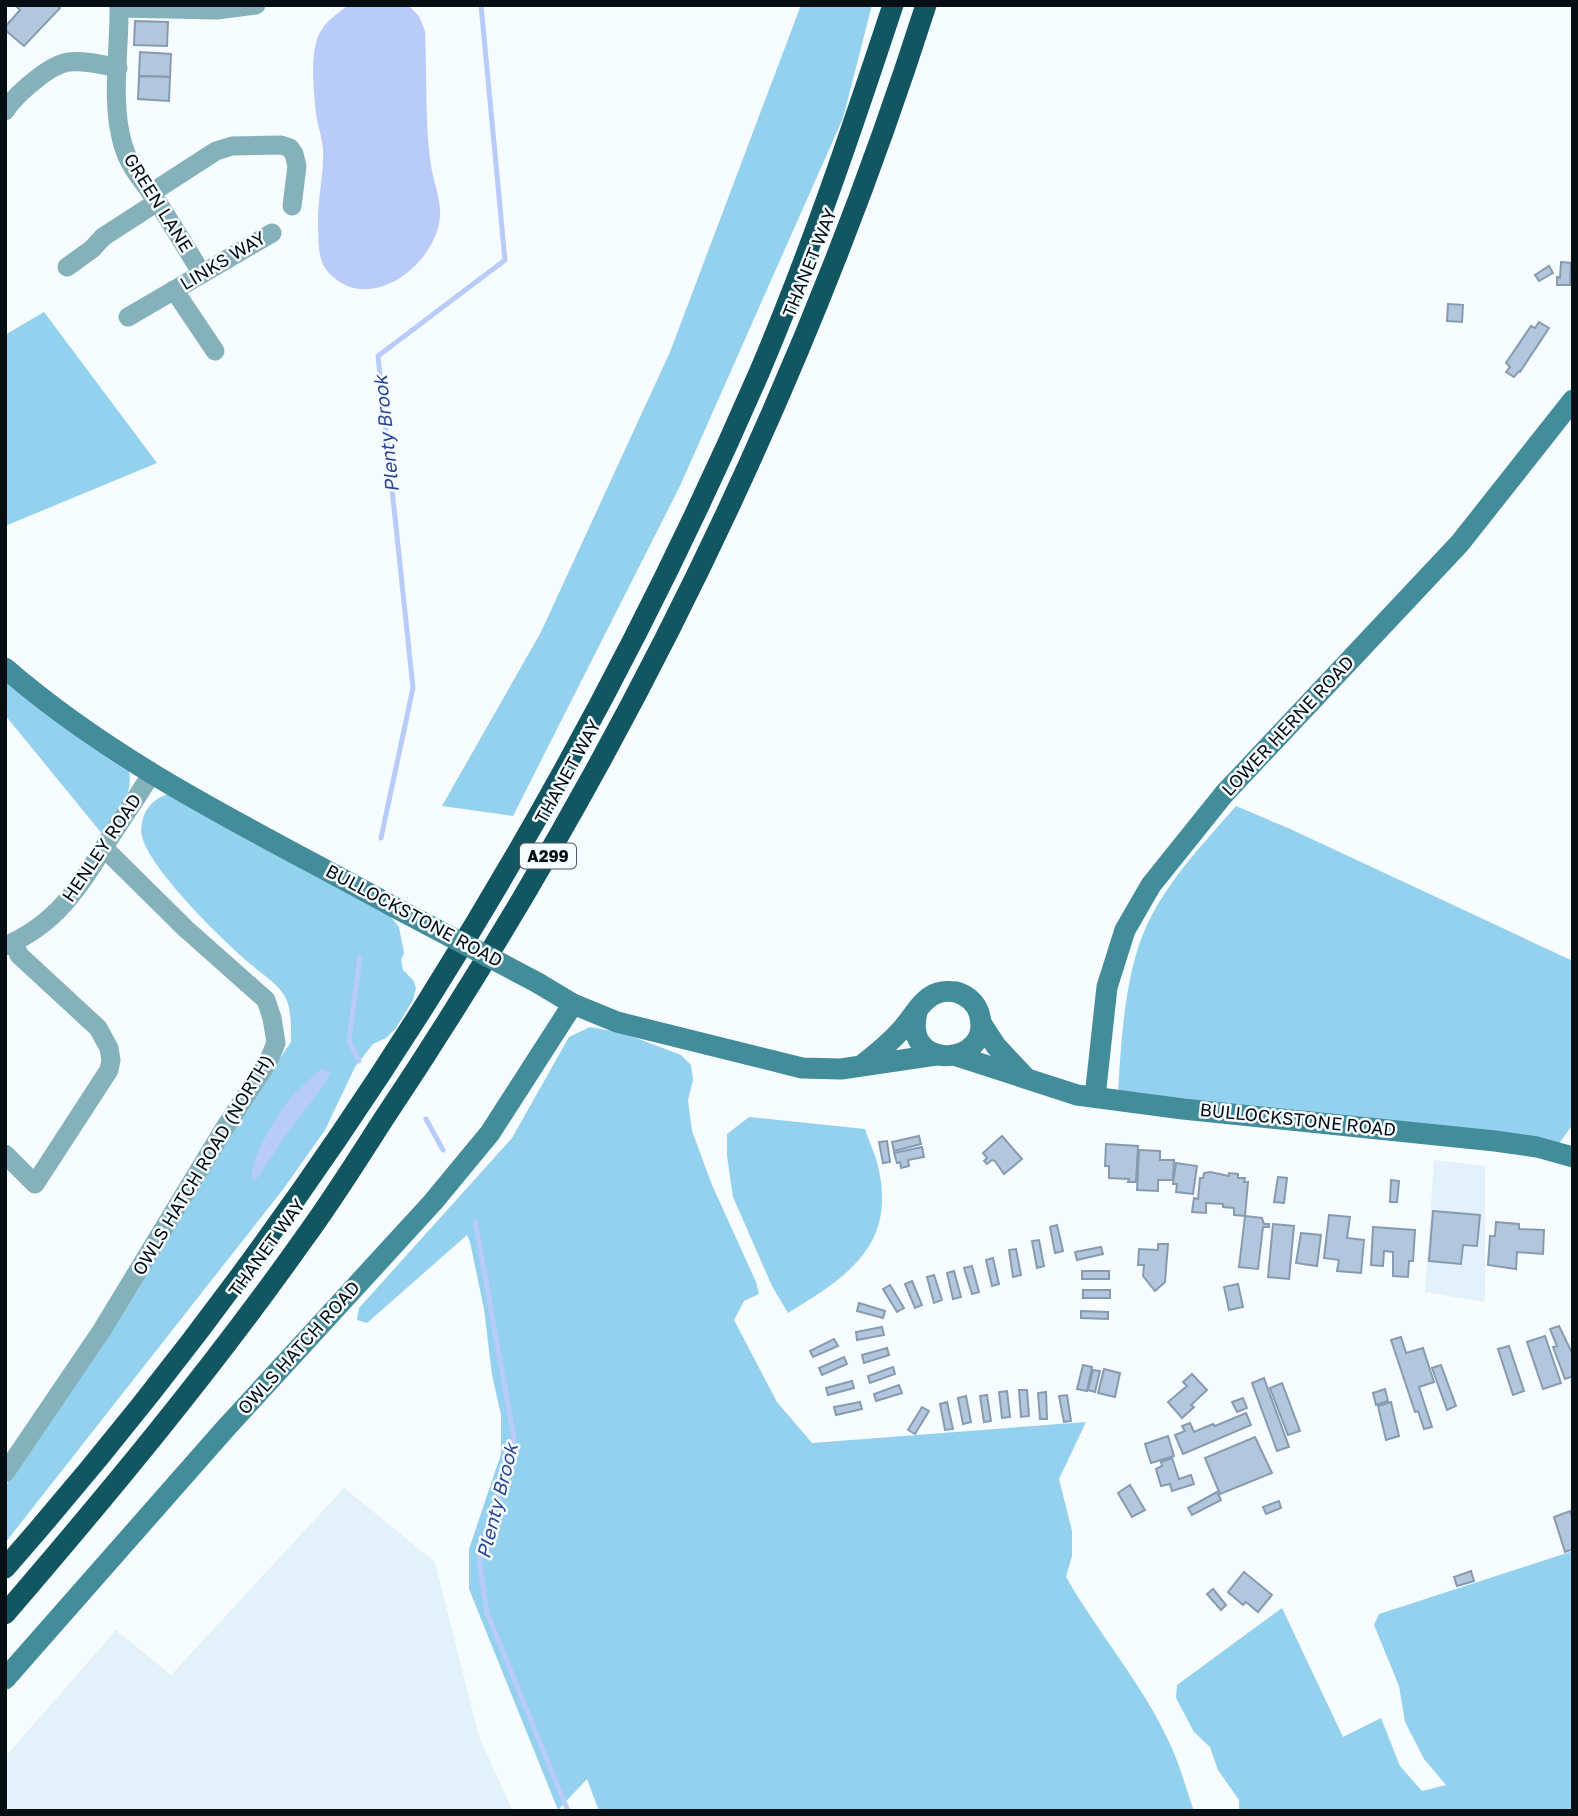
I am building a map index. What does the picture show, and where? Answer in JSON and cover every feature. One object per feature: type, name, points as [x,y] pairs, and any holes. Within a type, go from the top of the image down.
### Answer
[{"type":"highway","name":"THANET WAY","points":[[5,1568],[148,1398],[280,1222],[422,1009],[525,839],[628,646],[712,477],[760,369],[802,264],[862,98],[892,5]]},
{"type":"highway","name":"THANET WAY","points":[[5,1614],[170,1416],[303,1240],[448,1023],[550,853],[656,659],[786,382],[832,272],[894,107],[926,5]]},
{"type":"street","points":[[119,7],[217,10],[256,5]]},
{"type":"street","name":"GREEN LANE","points":[[119,7],[117,97],[123,147],[133,169],[154,197],[202,274]]},
{"type":"street","points":[[5,111],[21,92],[67,62],[118,68]]},
{"type":"street","points":[[67,267],[189,166],[216,151],[232,146],[281,145],[290,148],[297,166],[292,206]]},
{"type":"street","name":"LINKS WAY","points":[[128,317],[272,233]]},
{"type":"street","name":"LINKS WAY","points":[[174,290],[215,351]]},
{"type":"street","name":"LOWER HERNE ROAD","points":[[1095,1097],[1107,987],[1125,930],[1151,885],[1224,794],[1460,543],[1573,400]]},
{"type":"street","name":"BULLOCKSTONE ROAD","points":[[5,668],[89,733],[152,773],[573,1004],[617,1022],[802,1068],[822,1070],[947,1055],[1025,1077],[1059,1090],[1095,1097],[1183,1109],[1495,1140],[1537,1147],[1573,1157]]},
{"type":"street","name":"HENLEY ROAD","points":[[5,1154],[35,1184],[108,1070],[111,1060],[110,1048],[98,1028],[9,944],[27,936],[57,914],[80,886],[152,773]]},
{"type":"street","name":"OWLS HATCH ROAD (NORTH)","points":[[5,1473],[102,1330],[224,1129],[268,1062],[275,1043],[267,1000],[186,929],[104,848]]},
{"type":"street","name":"BULLOCKSTONE ROAD","points":[[861,1066],[886,1046],[934,994],[955,992],[966,996],[974,1004],[981,1023],[996,1046],[1025,1077]]},
{"type":"street","name":"OWLS HATCH ROAD","points":[[5,1679],[234,1419],[433,1202],[490,1133],[573,1004]]},
{"type":"street","points":[[918,1009],[915,1031],[919,1041],[927,1050],[947,1055],[974,1043],[981,1023]]},
{"type":"shaded area","points":[[348,5],[408,5],[419,16],[425,31],[430,159],[440,209],[436,235],[413,267],[398,279],[380,287],[362,289],[344,285],[328,272],[320,256],[319,244],[318,217],[323,151],[313,80],[315,48],[322,29]]},
{"type":"shaded area","points":[[801,5],[872,5],[843,118],[680,486],[513,816],[442,806],[541,632],[670,352]]},
{"type":"shaded area","points":[[44,312],[157,463],[5,526],[5,335]]},
{"type":"shaded area","points":[[5,671],[127,764],[130,784],[128,793],[103,835],[5,715]]},
{"type":"shaded area","points":[[172,793],[387,912],[399,927],[404,953],[401,960],[403,970],[413,980],[416,988],[413,1000],[396,1028],[386,1038],[373,1044],[355,1067],[325,1130],[284,1188],[5,1543],[5,1487],[244,1111],[291,1042],[290,1011],[281,990],[225,941],[190,905],[158,867],[148,850],[141,834],[144,815],[155,801]]},
{"type":"shaded area","points":[[1236,806],[1573,961],[1573,1124],[1556,1148],[1118,1093],[1129,985],[1147,925],[1176,877]]},
{"type":"shaded area","points":[[590,1027],[623,1033],[681,1055],[691,1065],[693,1080],[688,1100],[692,1131],[759,1294],[744,1301],[734,1320],[777,1402],[812,1443],[1086,1422],[1059,1479],[1072,1531],[1072,1556],[1066,1577],[1159,1722],[1177,1760],[1194,1811],[599,1811],[587,1779],[558,1810],[469,1589],[469,1549],[501,1454],[501,1415],[492,1375],[484,1309],[467,1235],[367,1323],[357,1320],[359,1308],[512,1138],[569,1037]]},
{"type":"shaded area","points":[[321,1069],[330,1072],[327,1081],[258,1177],[252,1181],[255,1160],[274,1121],[296,1092]]},
{"type":"shaded area","points":[[749,1117],[865,1129],[879,1170],[882,1201],[879,1223],[871,1242],[860,1259],[845,1274],[788,1313],[772,1286],[733,1197],[727,1134]]},
{"type":"shaded area","points":[[1434,1160],[1485,1166],[1485,1302],[1425,1292]]},
{"type":"shaded area","points":[[344,1488],[435,1562],[479,1737],[513,1811],[5,1811],[5,1757],[116,1630],[171,1675]]},
{"type":"shaded area","points":[[1573,1551],[1573,1811],[1239,1811],[1239,1800],[1218,1770],[1210,1747],[1194,1732],[1176,1698],[1177,1685],[1282,1608],[1343,1737],[1381,1718],[1400,1766],[1422,1791],[1446,1785],[1424,1759],[1405,1722],[1399,1686],[1374,1625],[1379,1614]]},
{"type":"building","points":[[15,5],[57,5],[60,8],[24,46],[5,30],[20,10]]},
{"type":"building","points":[[135,21],[168,22],[167,46],[134,45]]},
{"type":"building","points":[[140,52],[171,54],[170,77],[139,76]]},
{"type":"building","points":[[139,76],[170,77],[169,101],[138,99]]},
{"type":"building","points":[[1561,262],[1571,263],[1570,285],[1557,285]]},
{"type":"building","points":[[1549,266],[1553,273],[1539,281],[1535,275]]},
{"type":"building","points":[[1448,304],[1463,305],[1462,322],[1447,321]]},
{"type":"building","points":[[1539,322],[1549,328],[1514,377],[1506,372],[1510,367],[1506,363],[1531,326],[1535,328]]},
{"type":"building","points":[[919,1136],[921,1144],[894,1151],[892,1142]]},
{"type":"building","points":[[1002,1136],[1022,1159],[1004,1174],[995,1161],[987,1164],[984,1161],[987,1158],[983,1153]]},
{"type":"building","points":[[887,1141],[890,1162],[883,1163],[879,1142]]},
{"type":"building","points":[[1106,1144],[1138,1146],[1136,1182],[1109,1178],[1109,1166],[1105,1166]]},
{"type":"building","points":[[922,1147],[924,1157],[908,1160],[909,1166],[901,1168],[894,1153]]},
{"type":"building","points":[[1139,1150],[1160,1151],[1160,1160],[1174,1160],[1173,1180],[1158,1180],[1158,1191],[1137,1190]]},
{"type":"building","points":[[1176,1163],[1197,1166],[1193,1194],[1176,1192],[1177,1184],[1173,1184]]},
{"type":"building","points":[[1204,1173],[1229,1176],[1229,1173],[1238,1174],[1238,1178],[1245,1178],[1244,1182],[1248,1182],[1245,1216],[1234,1215],[1234,1208],[1223,1207],[1223,1204],[1206,1203],[1206,1213],[1192,1212],[1194,1198],[1198,1199],[1200,1178],[1203,1178]]},
{"type":"building","points":[[1278,1177],[1287,1178],[1284,1203],[1274,1202]]},
{"type":"building","points":[[1391,1180],[1399,1181],[1397,1202],[1390,1202]]},
{"type":"building","points":[[1433,1211],[1480,1215],[1477,1246],[1463,1245],[1461,1264],[1429,1261]]},
{"type":"building","points":[[1329,1215],[1350,1217],[1347,1238],[1364,1240],[1361,1273],[1337,1271],[1339,1260],[1324,1258]]},
{"type":"building","points":[[1245,1216],[1262,1218],[1264,1224],[1269,1224],[1269,1227],[1263,1227],[1258,1269],[1239,1267]]},
{"type":"building","points":[[1496,1222],[1519,1224],[1519,1229],[1544,1230],[1543,1254],[1517,1252],[1516,1269],[1488,1265],[1490,1236],[1495,1236]]},
{"type":"building","points":[[1273,1224],[1294,1226],[1289,1279],[1268,1277]]},
{"type":"building","points":[[1057,1225],[1063,1251],[1055,1253],[1050,1227]]},
{"type":"building","points":[[1373,1227],[1415,1230],[1413,1261],[1409,1261],[1408,1277],[1393,1276],[1393,1252],[1384,1251],[1383,1266],[1371,1265]]},
{"type":"building","points":[[1301,1233],[1321,1235],[1317,1266],[1296,1263]]},
{"type":"building","points":[[1039,1240],[1044,1266],[1037,1268],[1032,1241]]},
{"type":"building","points":[[1158,1244],[1168,1244],[1165,1282],[1155,1291],[1143,1276],[1144,1265],[1138,1265],[1139,1249],[1158,1250]]},
{"type":"building","points":[[1101,1247],[1103,1254],[1077,1260],[1075,1252]]},
{"type":"building","points":[[1016,1249],[1021,1275],[1013,1277],[1009,1250]]},
{"type":"building","points":[[993,1258],[999,1284],[992,1286],[986,1260]]},
{"type":"building","points":[[972,1266],[979,1292],[972,1294],[964,1268]]},
{"type":"building","points":[[954,1271],[961,1297],[953,1299],[947,1273]]},
{"type":"building","points":[[1082,1271],[1109,1271],[1109,1279],[1082,1279]]},
{"type":"building","points":[[934,1275],[942,1300],[934,1303],[927,1277]]},
{"type":"building","points":[[912,1281],[922,1305],[915,1308],[905,1284]]},
{"type":"building","points":[[1238,1284],[1243,1307],[1229,1310],[1224,1287]]},
{"type":"building","points":[[890,1285],[904,1308],[897,1312],[883,1289]]},
{"type":"building","points":[[1083,1290],[1110,1290],[1110,1298],[1083,1298]]},
{"type":"building","points":[[859,1303],[885,1311],[883,1318],[857,1311]]},
{"type":"building","points":[[1081,1311],[1108,1312],[1108,1319],[1081,1318]]},
{"type":"building","points":[[1559,1326],[1573,1355],[1573,1376],[1565,1379],[1553,1347],[1557,1346],[1550,1329]]},
{"type":"building","points":[[882,1327],[884,1335],[857,1340],[856,1332]]},
{"type":"building","points":[[1545,1336],[1561,1383],[1543,1389],[1527,1342]]},
{"type":"building","points":[[1401,1337],[1406,1353],[1423,1348],[1434,1382],[1419,1387],[1432,1427],[1424,1429],[1418,1411],[1415,1412],[1391,1340]]},
{"type":"building","points":[[834,1339],[838,1346],[813,1357],[810,1351]]},
{"type":"building","points":[[1509,1346],[1524,1391],[1513,1395],[1498,1349]]},
{"type":"building","points":[[887,1348],[889,1355],[864,1363],[862,1355]]},
{"type":"building","points":[[844,1357],[847,1364],[822,1375],[819,1368]]},
{"type":"building","points":[[1083,1365],[1092,1367],[1087,1391],[1077,1389]]},
{"type":"building","points":[[1441,1365],[1456,1406],[1447,1410],[1432,1368]]},
{"type":"building","points":[[893,1367],[895,1374],[870,1383],[868,1376]]},
{"type":"building","points":[[1104,1369],[1120,1373],[1115,1397],[1098,1393]]},
{"type":"building","points":[[1093,1370],[1100,1371],[1095,1392],[1088,1390]]},
{"type":"building","points":[[1192,1374],[1207,1390],[1182,1418],[1168,1402],[1187,1386],[1183,1382]]},
{"type":"building","points":[[1264,1378],[1289,1447],[1277,1451],[1252,1383]]},
{"type":"building","points":[[852,1381],[854,1388],[828,1395],[826,1388]]},
{"type":"building","points":[[1282,1383],[1300,1431],[1288,1435],[1270,1388]]},
{"type":"building","points":[[899,1385],[902,1393],[876,1401],[874,1394]]},
{"type":"building","points":[[1385,1389],[1388,1401],[1376,1405],[1373,1393]]},
{"type":"building","points":[[1019,1390],[1027,1390],[1029,1416],[1021,1417]]},
{"type":"building","points":[[1007,1391],[1010,1417],[1002,1418],[999,1392]]},
{"type":"building","points":[[1046,1392],[1047,1419],[1040,1419],[1038,1393]]},
{"type":"building","points":[[987,1395],[991,1421],[984,1422],[980,1396]]},
{"type":"building","points":[[1067,1395],[1071,1421],[1064,1422],[1059,1396]]},
{"type":"building","points":[[966,1396],[971,1422],[963,1424],[958,1398]]},
{"type":"building","points":[[1243,1398],[1247,1408],[1237,1412],[1232,1402]]},
{"type":"building","points":[[860,1402],[862,1409],[836,1415],[834,1407]]},
{"type":"building","points":[[947,1402],[953,1429],[945,1430],[940,1404]]},
{"type":"building","points":[[1391,1402],[1399,1436],[1386,1440],[1378,1406]]},
{"type":"building","points":[[922,1407],[929,1411],[915,1434],[908,1430]]},
{"type":"building","points":[[1246,1413],[1251,1425],[1183,1454],[1175,1435],[1185,1431],[1182,1426],[1190,1423],[1194,1432]]},
{"type":"building","points":[[1168,1436],[1174,1456],[1151,1463],[1145,1444]]},
{"type":"building","points":[[1255,1437],[1272,1473],[1220,1494],[1205,1458]]},
{"type":"building","points":[[1172,1458],[1179,1479],[1191,1475],[1194,1484],[1172,1491],[1170,1484],[1161,1486],[1156,1469],[1162,1466],[1161,1462]]},
{"type":"building","points":[[1130,1485],[1145,1510],[1132,1517],[1118,1493]]},
{"type":"building","points":[[1217,1492],[1221,1500],[1192,1515],[1188,1508]]},
{"type":"building","points":[[1279,1501],[1281,1508],[1266,1514],[1263,1507]]},
{"type":"building","points":[[1570,1511],[1573,1520],[1573,1549],[1565,1552],[1554,1517]]},
{"type":"building","points":[[1471,1571],[1474,1581],[1457,1586],[1454,1577]]},
{"type":"building","points":[[1244,1572],[1272,1595],[1258,1612],[1246,1602],[1243,1605],[1228,1592]]},
{"type":"building","points":[[1213,1589],[1226,1605],[1221,1610],[1207,1594]]},
{"type":"waterway","name":"Plenty Brook","points":[[381,838],[413,688],[378,356],[505,260],[481,5]]},
{"type":"waterway","name":"Plenty Brook","points":[[359,1061],[349,1041],[360,957]]},
{"type":"waterway","name":"Plenty Brook","points":[[426,1119],[443,1150]]},
{"type":"waterway","name":"Plenty Brook","points":[[475,1221],[514,1438],[479,1559],[487,1613],[568,1811]]}]
